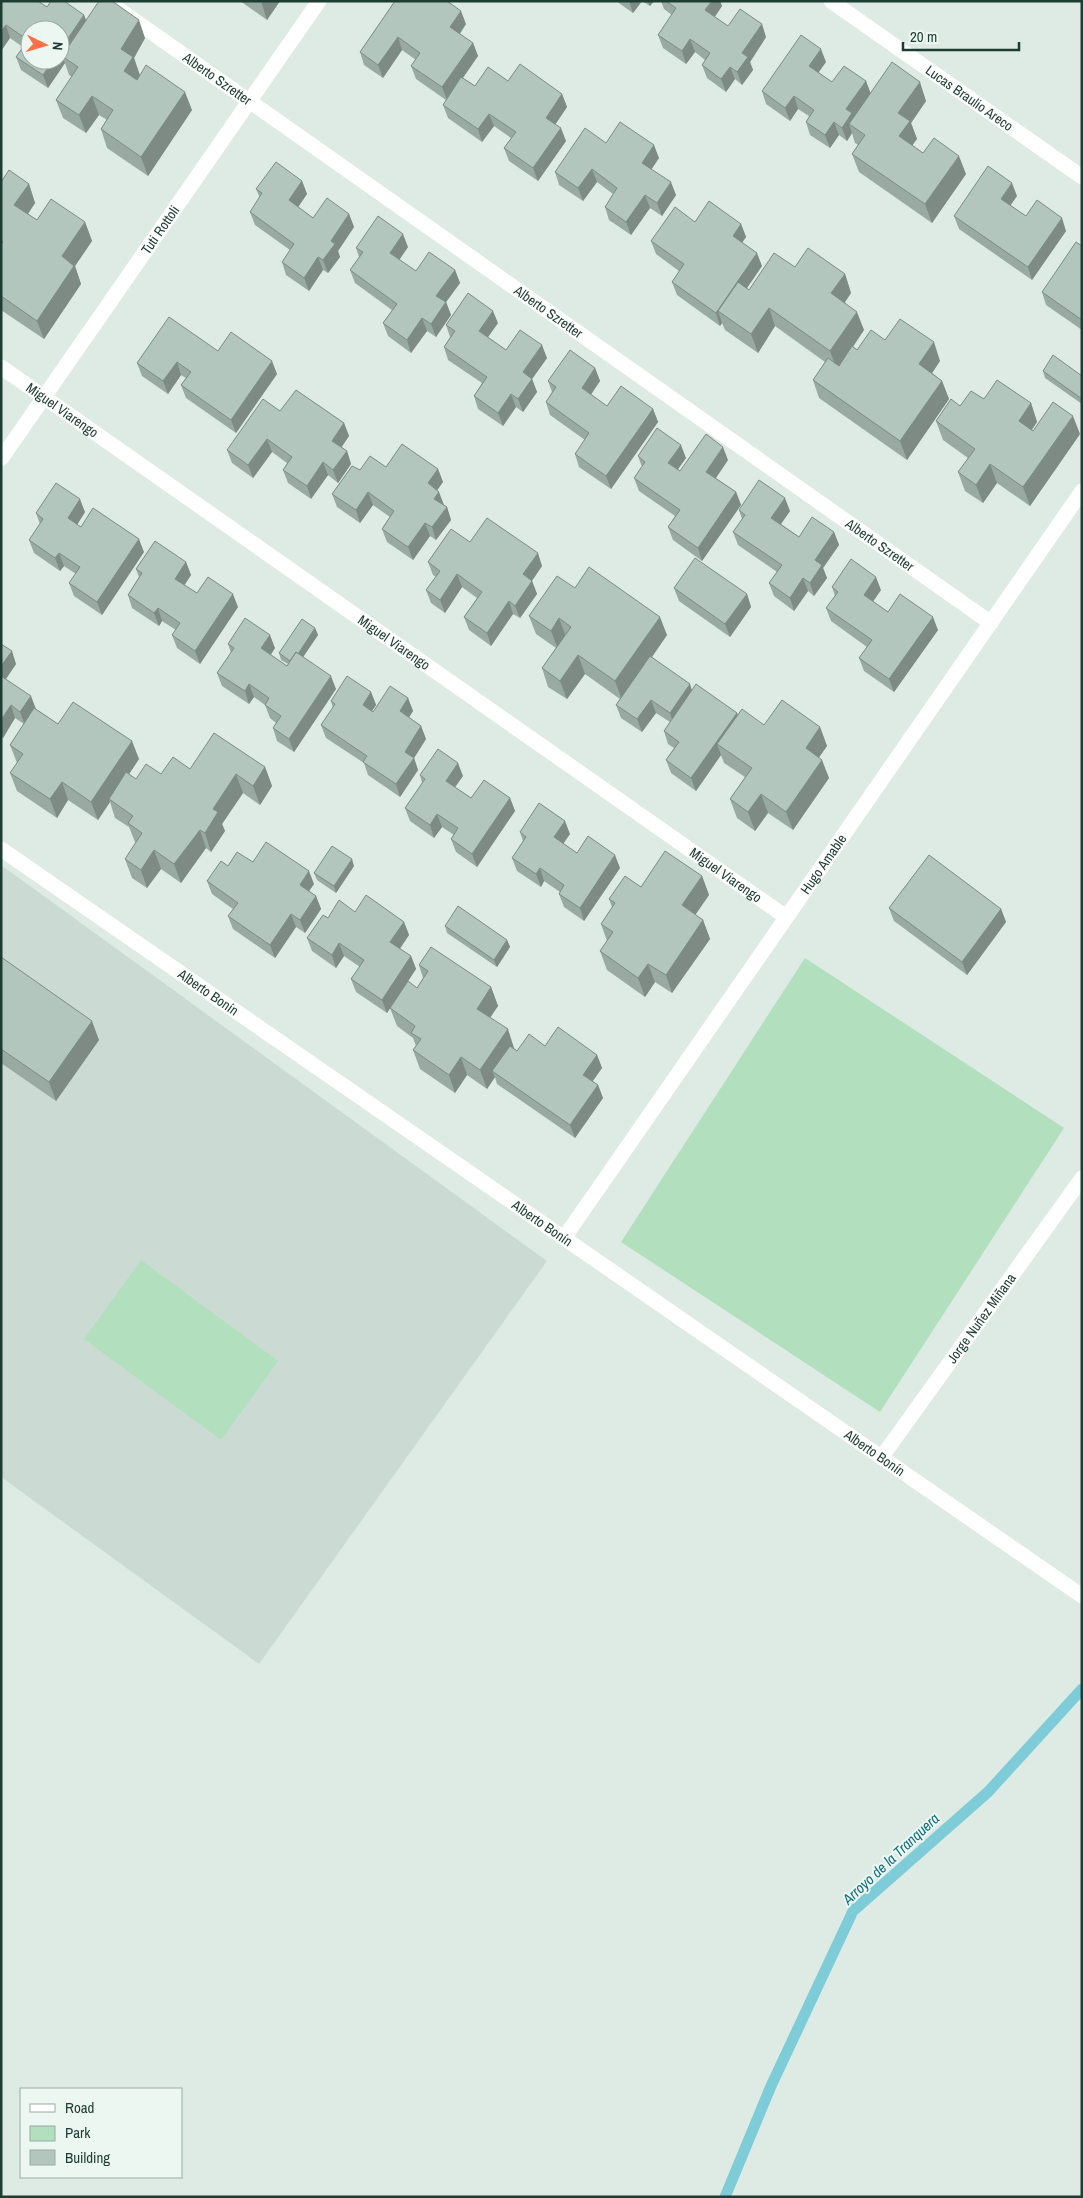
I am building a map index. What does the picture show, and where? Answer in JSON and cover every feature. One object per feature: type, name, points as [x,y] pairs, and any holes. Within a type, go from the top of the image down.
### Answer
[{"type":"street","name":"Alberto Szretter","points":[[107,1],[991,623]]},
{"type":"street","name":"Tuti Rottoli","points":[[1,459],[319,1]]},
{"type":"street","name":"Lucas Braulio Areco","points":[[831,1],[1082,177]]},
{"type":"street","name":"Miguel Viarengo","points":[[1,367],[786,917]]},
{"type":"street","name":"Hugo Amable","points":[[564,1238],[1082,491]]},
{"type":"street","name":"Alberto Bonín","points":[[1,848],[1082,1596]]},
{"type":"street","name":"Jorge Nuñez Miñana","points":[[881,1458],[1082,1178]]},
{"type":"shaded area","points":[[1,865],[547,1261],[259,1664],[1,1477]]},
{"type":"green space","points":[[805,958],[1064,1128],[880,1412],[621,1242]]},
{"type":"green space","points":[[141,1260],[278,1361],[221,1440],[84,1339]]},
{"type":"building","points":[[1,1],[38,1],[47,7],[51,1],[64,1],[84,15],[70,35],[70,20],[20,20],[20,35],[6,25],[1,31]]},
{"type":"building","points":[[99,1],[112,1],[139,20],[121,49],[133,57],[124,71],[137,80],[146,65],[185,92],[141,157],[101,129],[113,110],[92,96],[79,115],[56,100],[78,67],[70,62],[70,44]]},
{"type":"building","points":[[395,1],[447,1],[461,11],[450,27],[473,43],[442,87],[411,66],[420,53],[398,37],[378,65],[360,52]]},
{"type":"building","points":[[666,1],[712,1],[705,10],[728,26],[740,9],[762,24],[742,53],[748,57],[737,72],[730,67],[721,79],[702,65],[710,53],[690,39],[682,51],[658,35],[676,8]]},
{"type":"building","points":[[801,35],[821,49],[809,66],[832,82],[844,66],[866,81],[846,109],[852,113],[842,128],[834,122],[825,135],[806,122],[814,110],[794,96],[785,108],[762,91]]},
{"type":"building","points":[[20,51],[20,60],[16,57]]},
{"type":"building","points":[[892,62],[920,82],[898,113],[910,121],[899,136],[923,153],[934,138],[959,156],[925,204],[852,154],[865,135],[849,124]]},
{"type":"building","points":[[520,64],[562,94],[546,118],[561,128],[533,168],[504,148],[516,132],[489,114],[478,129],[443,105],[461,77],[475,86],[488,67],[508,81]]},
{"type":"building","points":[[36,70],[46,70],[43,75]]},
{"type":"building","points":[[620,122],[654,145],[642,163],[671,182],[657,203],[645,195],[626,222],[605,207],[617,188],[592,169],[578,188],[555,172],[585,128],[606,143]]},
{"type":"building","points":[[276,162],[302,181],[289,200],[313,218],[327,198],[349,214],[331,241],[335,244],[323,260],[318,257],[304,278],[282,262],[294,244],[250,212],[262,193],[256,189]]},
{"type":"building","points":[[988,166],[1012,183],[1001,199],[1026,216],[1037,200],[1062,218],[1028,267],[954,216]]},
{"type":"building","points":[[9,170],[29,184],[14,205],[37,220],[51,199],[85,222],[62,256],[74,266],[37,321],[1,296],[1,244],[3,242],[1,241],[1,182]]},
{"type":"building","points":[[709,201],[741,224],[733,236],[757,253],[716,313],[672,282],[684,264],[651,241],[675,207],[695,222]]},
{"type":"building","points":[[378,216],[403,234],[390,253],[416,271],[429,252],[455,270],[436,296],[446,302],[431,324],[422,318],[407,340],[383,323],[397,304],[350,270],[363,252],[356,248]]},
{"type":"building","points":[[1076,242],[1082,246],[1082,320],[1042,292]]},
{"type":"building","points":[[808,248],[845,274],[831,293],[857,312],[830,351],[769,308],[751,334],[718,311],[738,282],[749,290],[774,253],[795,267]]},
{"type":"building","points":[[468,293],[493,311],[479,331],[506,350],[520,330],[542,345],[523,372],[532,379],[518,399],[511,394],[498,413],[474,396],[487,377],[444,347],[455,331],[446,325]]},
{"type":"building","points":[[169,317],[218,351],[231,332],[272,361],[231,420],[181,385],[191,372],[177,362],[163,381],[137,363]]},
{"type":"building","points":[[900,319],[934,342],[919,364],[942,381],[900,441],[813,380],[828,358],[839,366],[852,346],[857,350],[871,330],[885,340]]},
{"type":"building","points":[[570,350],[595,368],[582,388],[607,406],[621,386],[653,409],[606,476],[575,454],[589,433],[546,402],[556,387],[548,381]]},
{"type":"building","points":[[1053,355],[1082,376],[1082,399],[1043,371]]},
{"type":"building","points":[[997,380],[1031,403],[1019,421],[1033,431],[1053,402],[1073,416],[1023,487],[990,464],[976,485],[958,472],[975,449],[936,421],[951,399],[960,406],[971,391],[984,399]]},
{"type":"building","points":[[296,390],[344,423],[332,441],[347,451],[333,470],[323,462],[307,486],[283,470],[292,457],[267,439],[248,465],[227,450],[263,399],[280,411]]},
{"type":"building","points":[[657,428],[681,445],[668,463],[680,471],[706,434],[723,447],[706,472],[736,492],[698,548],[668,527],[680,510],[634,478],[645,462],[638,456]]},
{"type":"building","points":[[402,444],[438,469],[428,483],[439,492],[434,499],[447,507],[432,527],[425,523],[408,547],[382,529],[394,511],[368,492],[356,510],[332,494],[352,466],[360,470],[370,456],[386,467]]},
{"type":"building","points":[[759,480],[785,498],[771,518],[799,537],[812,517],[834,532],[815,560],[822,565],[810,583],[803,578],[790,598],[769,583],[782,565],[733,532],[745,515],[739,510]]},
{"type":"building","points":[[56,483],[80,499],[68,518],[81,527],[93,508],[139,539],[97,602],[69,583],[80,567],[59,553],[55,558],[29,540],[43,519],[36,513]]},
{"type":"building","points":[[487,518],[538,553],[523,574],[532,581],[515,606],[509,601],[487,633],[464,617],[482,592],[457,574],[440,600],[426,590],[440,571],[428,562],[451,529],[470,542]]},
{"type":"building","points":[[155,541],[186,562],[175,579],[197,593],[208,577],[233,594],[195,651],[172,635],[180,623],[158,608],[154,613],[128,595],[142,573],[136,569]]},
{"type":"building","points":[[695,558],[747,594],[725,624],[674,588]]},
{"type":"building","points":[[851,559],[876,577],[864,595],[888,612],[900,594],[933,617],[889,679],[859,658],[872,640],[826,608],[838,592],[832,587]]},
{"type":"building","points":[[589,567],[660,617],[615,681],[578,655],[560,681],[542,668],[571,627],[559,618],[551,631],[529,616],[557,576],[575,588]]},
{"type":"building","points":[[245,618],[270,635],[261,648],[287,666],[296,652],[331,676],[289,739],[273,728],[281,716],[265,705],[269,698],[249,684],[245,691],[217,673],[234,648],[228,644]]},
{"type":"building","points":[[302,619],[315,628],[298,654],[296,652],[290,661],[279,653]]},
{"type":"building","points":[[1,644],[12,651],[1,666]]},
{"type":"building","points":[[650,656],[690,684],[670,713],[651,700],[637,719],[616,705]]},
{"type":"building","points":[[1,676],[31,696],[20,712],[11,705],[1,720]]},
{"type":"building","points":[[347,676],[371,692],[363,705],[373,712],[390,686],[408,698],[400,711],[421,726],[405,752],[414,758],[396,784],[363,762],[367,756],[321,725],[335,704],[331,701]]},
{"type":"building","points":[[696,684],[737,713],[691,778],[666,760],[679,742],[664,731]]},
{"type":"building","points":[[782,700],[820,727],[806,748],[822,760],[786,812],[761,794],[748,812],[730,799],[752,768],[717,744],[742,709],[764,725]]},
{"type":"building","points":[[73,702],[132,741],[91,802],[62,782],[50,799],[10,773],[23,754],[10,745],[34,708],[58,724]]},
{"type":"building","points":[[214,733],[265,767],[253,786],[236,774],[213,809],[218,812],[205,833],[200,830],[174,864],[154,850],[141,870],[125,859],[142,833],[128,823],[133,816],[109,799],[126,772],[136,779],[146,764],[161,774],[173,757],[190,769]]},
{"type":"building","points":[[438,749],[458,763],[446,781],[471,798],[484,780],[510,798],[472,854],[451,839],[458,828],[437,814],[430,825],[405,808],[425,779],[420,775]]},
{"type":"building","points":[[539,803],[565,821],[554,837],[577,853],[588,836],[615,855],[580,908],[559,894],[564,885],[540,868],[536,874],[512,858],[526,837],[520,832]]},
{"type":"building","points":[[266,842],[309,871],[300,885],[316,896],[300,920],[291,914],[270,945],[228,916],[238,903],[207,881],[221,861],[228,866],[237,852],[253,862]]},
{"type":"building","points":[[332,846],[352,859],[334,886],[314,873]]},
{"type":"building","points":[[665,851],[702,876],[682,905],[703,920],[666,975],[648,964],[638,978],[600,951],[613,932],[601,924],[615,903],[609,899],[625,876],[641,887]]},
{"type":"building","points":[[929,855],[1001,909],[962,962],[889,908]]},
{"type":"building","points":[[366,895],[404,922],[390,942],[411,956],[382,1000],[351,979],[364,960],[339,943],[332,955],[307,938],[323,915],[328,918],[339,900],[355,912]]},
{"type":"building","points":[[458,906],[507,940],[494,960],[445,926]]},
{"type":"building","points":[[431,947],[491,987],[477,1009],[508,1029],[480,1070],[461,1057],[449,1075],[413,1050],[421,1039],[411,1033],[415,1026],[390,1008],[408,981],[417,988],[428,971],[419,965]]},
{"type":"building","points":[[1,957],[92,1021],[49,1082],[1,1049]]},
{"type":"building","points":[[558,1027],[597,1055],[583,1075],[598,1085],[570,1125],[492,1071],[510,1046],[517,1051],[529,1034],[545,1046]]},
{"type":"waterway","name":"Arroyo de la Tranquera","points":[[725,2197],[771,2086],[853,1911],[988,1792],[1082,1689]]}]
